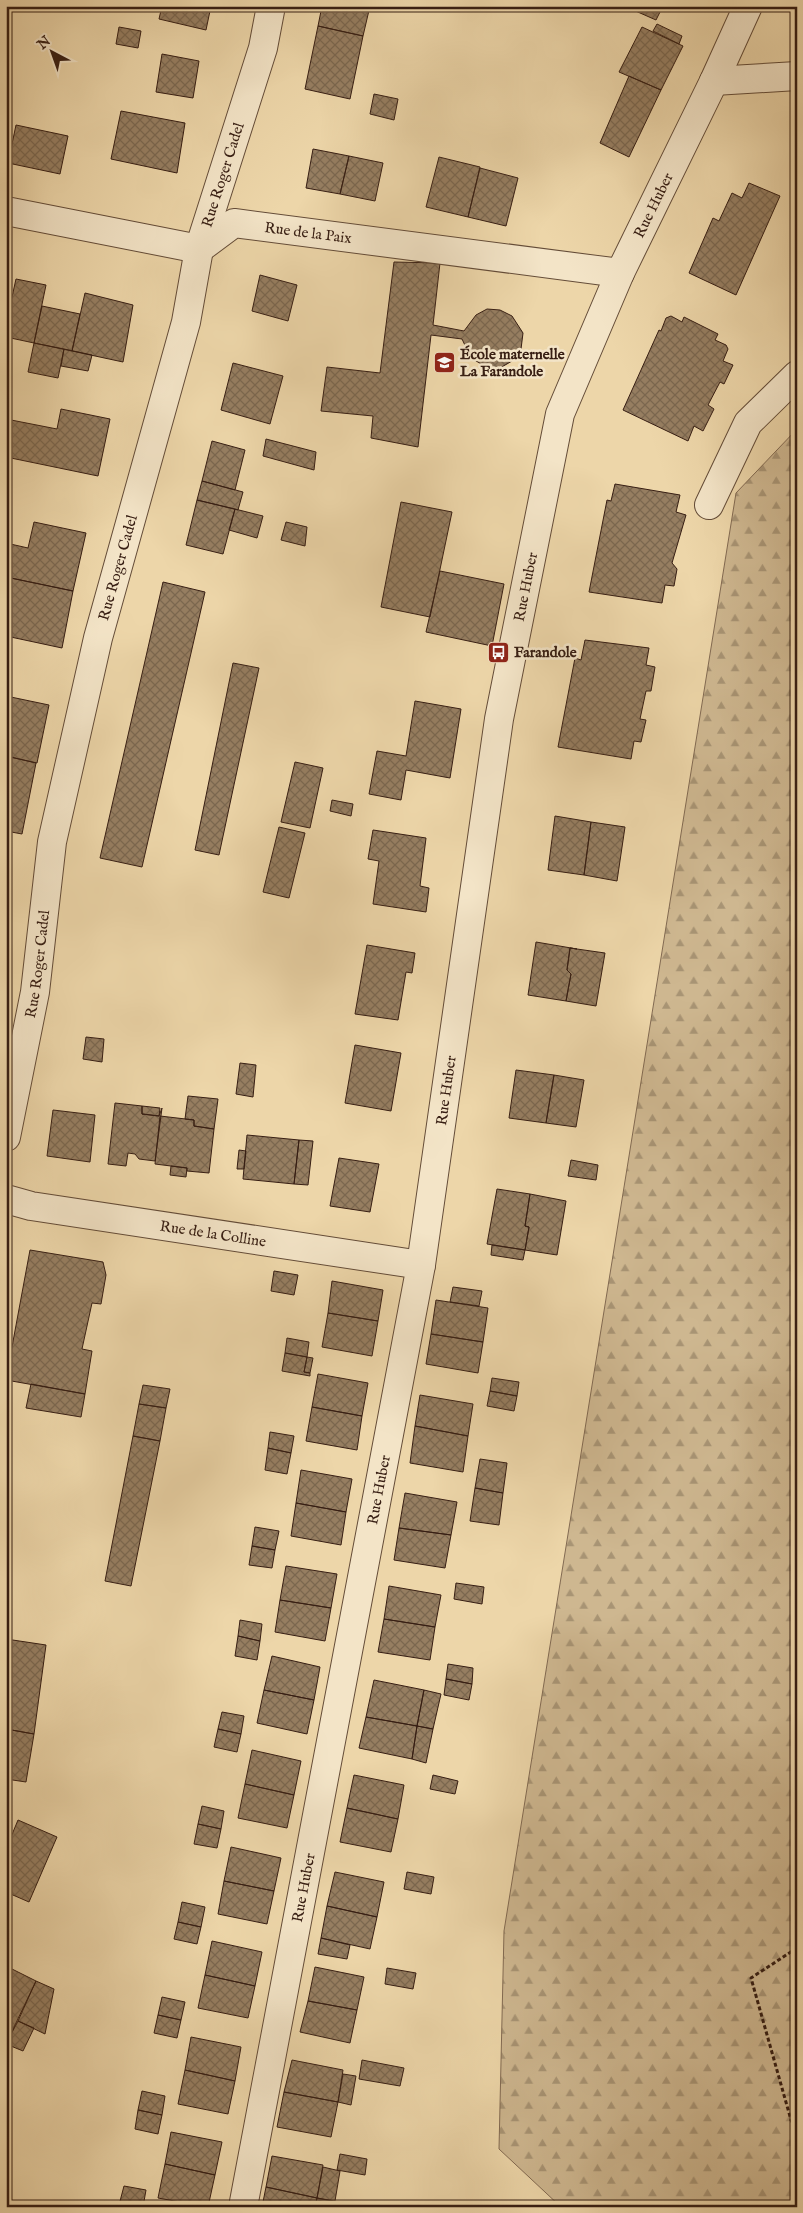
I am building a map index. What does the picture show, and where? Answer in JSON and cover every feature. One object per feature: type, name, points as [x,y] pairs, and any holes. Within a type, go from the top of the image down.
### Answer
[{"type":"street","name":"Rue Roger Cadel","points":[[6,1137],[35,992],[52,842],[98,638],[186,322],[199,249],[264,48],[271,6]]},
{"type":"street","name":"Rue Huber","points":[[243,2207],[421,1265],[499,719],[532,545],[560,414],[620,273],[714,81],[748,6]]},
{"type":"street","points":[[714,81],[797,76]]},
{"type":"street","points":[[6,211],[199,249]]},
{"type":"street","name":"Rue de la Paix","points":[[199,249],[234,223],[620,273]]},
{"type":"street","points":[[709,505],[748,423],[797,375]]},
{"type":"street","name":"Rue de la Colline","points":[[6,1199],[31,1206],[421,1265]]},
{"type":"path","points":[[797,1948],[751,1978],[791,2120],[797,2131]]},
{"type":"green space","points":[[797,429],[797,2207],[561,2207],[499,2149],[504,1931],[736,493]]},
{"type":"building","points":[[162,6],[211,6],[206,30],[159,19]]},
{"type":"building","points":[[322,6],[370,6],[363,36],[318,26]]},
{"type":"building","points":[[632,6],[659,6],[662,8],[656,20],[631,9]]},
{"type":"building","points":[[657,24],[682,36],[679,44],[653,31]]},
{"type":"building","points":[[318,26],[363,36],[350,99],[305,89]]},
{"type":"building","points":[[119,27],[141,31],[138,48],[116,44]]},
{"type":"building","points":[[642,27],[683,46],[661,90],[619,72]]},
{"type":"building","points":[[162,54],[199,61],[193,98],[156,92]]},
{"type":"building","points":[[629,76],[661,90],[629,157],[600,143]]},
{"type":"building","points":[[374,94],[398,99],[394,120],[370,114]]},
{"type":"building","points":[[121,111],[185,123],[177,173],[111,159]]},
{"type":"building","points":[[16,125],[68,136],[60,174],[8,163]]},
{"type":"building","points":[[313,149],[349,156],[340,194],[306,188]]},
{"type":"building","points":[[349,156],[383,163],[375,201],[340,194]]},
{"type":"building","points":[[439,157],[480,167],[468,217],[426,207]]},
{"type":"building","points":[[480,168],[518,178],[506,226],[468,217]]},
{"type":"building","points":[[749,183],[780,196],[736,295],[689,273],[713,218],[719,221],[732,193],[742,198]]},
{"type":"building","points":[[394,262],[440,263],[433,325],[464,331],[476,315],[487,309],[500,310],[512,316],[523,333],[521,349],[512,361],[500,368],[488,368],[471,358],[462,339],[431,335],[418,447],[371,438],[373,416],[321,411],[327,367],[380,373]]},
{"type":"building","points":[[260,275],[297,285],[288,321],[252,311]]},
{"type":"building","points":[[16,279],[46,285],[34,343],[6,337],[6,324]]},
{"type":"building","points":[[85,293],[133,305],[123,362],[72,351]]},
{"type":"building","points":[[42,306],[80,314],[72,351],[34,343]]},
{"type":"building","points":[[671,316],[682,322],[684,317],[718,334],[715,340],[726,345],[728,349],[723,361],[733,365],[724,384],[720,382],[708,405],[714,409],[703,431],[694,426],[688,441],[623,410],[659,330],[661,331],[666,318]]},
{"type":"building","points":[[34,343],[64,349],[58,378],[28,372]]},
{"type":"building","points":[[64,349],[92,355],[88,371],[61,366]]},
{"type":"building","points":[[233,363],[283,376],[270,424],[221,410]]},
{"type":"building","points":[[61,409],[110,419],[98,476],[6,457],[6,419],[57,429]]},
{"type":"building","points":[[266,439],[316,452],[314,470],[263,456]]},
{"type":"building","points":[[212,441],[245,450],[235,490],[202,481]]},
{"type":"building","points":[[202,481],[243,492],[238,510],[197,500]]},
{"type":"building","points":[[615,484],[680,495],[676,512],[686,515],[672,563],[677,569],[674,586],[665,585],[662,603],[589,592],[607,500],[611,501]]},
{"type":"building","points":[[197,500],[235,509],[223,554],[186,545]]},
{"type":"building","points":[[401,502],[452,512],[430,617],[381,607]]},
{"type":"building","points":[[235,509],[263,516],[257,538],[229,530]]},
{"type":"building","points":[[34,522],[86,533],[73,591],[6,577],[6,543],[28,548]]},
{"type":"building","points":[[286,522],[307,527],[305,546],[281,540]]},
{"type":"building","points":[[440,571],[504,584],[492,646],[426,632]]},
{"type":"building","points":[[6,577],[73,591],[62,648],[6,636]]},
{"type":"building","points":[[163,582],[205,592],[142,867],[100,858]]},
{"type":"building","points":[[585,640],[649,648],[646,665],[655,667],[651,691],[646,691],[640,719],[646,720],[641,742],[634,741],[631,759],[558,747],[575,658],[581,660]]},
{"type":"building","points":[[233,663],[259,668],[219,855],[195,850]]},
{"type":"building","points":[[6,696],[49,705],[37,763],[6,756]]},
{"type":"building","points":[[415,701],[461,709],[450,778],[406,770],[401,800],[369,794],[377,751],[406,756]]},
{"type":"building","points":[[6,756],[36,763],[22,834],[6,831]]},
{"type":"building","points":[[295,762],[323,768],[310,828],[281,822]]},
{"type":"building","points":[[332,800],[353,804],[351,816],[330,811]]},
{"type":"building","points":[[555,816],[591,822],[584,875],[548,870]]},
{"type":"building","points":[[591,822],[625,827],[617,881],[584,875]]},
{"type":"building","points":[[279,827],[305,833],[289,898],[263,892]]},
{"type":"building","points":[[373,830],[426,838],[420,886],[429,888],[426,912],[373,904],[379,861],[368,859]]},
{"type":"building","points":[[536,942],[577,949],[570,948],[567,970],[571,974],[566,1001],[528,995]]},
{"type":"building","points":[[367,945],[415,953],[412,973],[406,972],[398,1020],[355,1014]]},
{"type":"building","points":[[570,948],[605,953],[596,1006],[566,1001],[571,974],[567,970]]},
{"type":"building","points":[[86,1037],[104,1039],[102,1062],[83,1059]]},
{"type":"building","points":[[355,1045],[401,1053],[391,1111],[345,1103]]},
{"type":"building","points":[[240,1063],[256,1065],[253,1097],[236,1094]]},
{"type":"building","points":[[516,1070],[554,1075],[546,1123],[509,1118]]},
{"type":"building","points":[[554,1075],[584,1080],[576,1127],[546,1123]]},
{"type":"building","points":[[188,1096],[218,1099],[214,1129],[194,1126],[194,1120],[185,1119]]},
{"type":"building","points":[[115,1103],[142,1106],[142,1114],[159,1116],[162,1108],[155,1161],[139,1159],[135,1154],[128,1153],[126,1166],[108,1164]]},
{"type":"building","points":[[142,1106],[160,1108],[159,1116],[142,1114]]},
{"type":"building","points":[[53,1110],[95,1115],[90,1162],[47,1156]]},
{"type":"building","points":[[160,1116],[194,1120],[194,1126],[214,1129],[209,1173],[187,1171],[187,1168],[155,1164]]},
{"type":"building","points":[[247,1135],[299,1140],[294,1184],[243,1179]]},
{"type":"building","points":[[299,1140],[313,1141],[308,1185],[294,1184]]},
{"type":"building","points":[[239,1150],[246,1151],[244,1169],[237,1169]]},
{"type":"building","points":[[339,1158],[379,1164],[370,1212],[330,1206]]},
{"type":"building","points":[[571,1160],[598,1165],[596,1180],[568,1176]]},
{"type":"building","points":[[171,1166],[187,1168],[186,1177],[170,1175]]},
{"type":"building","points":[[497,1189],[530,1194],[525,1226],[529,1227],[525,1250],[487,1244]]},
{"type":"building","points":[[530,1194],[566,1201],[557,1255],[525,1250],[529,1227],[525,1226]]},
{"type":"building","points":[[492,1245],[525,1250],[523,1260],[491,1255]]},
{"type":"building","points":[[30,1250],[103,1262],[106,1275],[101,1304],[92,1303],[82,1349],[92,1351],[85,1394],[6,1380],[6,1363],[9,1363]]},
{"type":"building","points":[[274,1271],[298,1275],[294,1295],[271,1291]]},
{"type":"building","points":[[332,1281],[383,1290],[378,1321],[328,1313]]},
{"type":"building","points":[[453,1287],[482,1291],[479,1306],[450,1302]]},
{"type":"building","points":[[436,1300],[488,1308],[483,1342],[431,1334]]},
{"type":"building","points":[[328,1313],[378,1321],[372,1356],[322,1347]]},
{"type":"building","points":[[431,1334],[483,1342],[478,1373],[426,1364]]},
{"type":"building","points":[[287,1338],[309,1342],[307,1357],[285,1353]]},
{"type":"building","points":[[285,1353],[307,1357],[304,1372],[310,1373],[310,1376],[282,1371]]},
{"type":"building","points":[[307,1357],[313,1358],[310,1373],[304,1372]]},
{"type":"building","points":[[318,1374],[368,1383],[362,1416],[312,1407]]},
{"type":"building","points":[[492,1378],[519,1382],[517,1396],[490,1391]]},
{"type":"building","points":[[31,1384],[85,1394],[81,1417],[26,1408]]},
{"type":"building","points":[[143,1385],[170,1389],[166,1408],[139,1404]]},
{"type":"building","points":[[490,1391],[517,1396],[514,1411],[487,1406]]},
{"type":"building","points":[[420,1395],[473,1404],[468,1436],[415,1426]]},
{"type":"building","points":[[139,1404],[166,1408],[160,1441],[133,1436]]},
{"type":"building","points":[[312,1407],[362,1416],[357,1450],[306,1441]]},
{"type":"building","points":[[415,1426],[468,1436],[463,1472],[410,1463]]},
{"type":"building","points":[[270,1432],[294,1436],[291,1453],[268,1448]]},
{"type":"building","points":[[133,1436],[160,1441],[131,1586],[105,1581]]},
{"type":"building","points":[[268,1448],[291,1453],[287,1474],[265,1470]]},
{"type":"building","points":[[480,1459],[507,1463],[503,1493],[475,1488]]},
{"type":"building","points":[[301,1470],[352,1479],[346,1512],[296,1503]]},
{"type":"building","points":[[475,1488],[503,1493],[499,1525],[470,1521]]},
{"type":"building","points":[[405,1493],[457,1502],[451,1535],[399,1528]]},
{"type":"building","points":[[296,1503],[346,1512],[341,1545],[291,1536]]},
{"type":"building","points":[[255,1527],[279,1531],[275,1550],[252,1546]]},
{"type":"building","points":[[399,1528],[451,1535],[445,1568],[394,1560]]},
{"type":"building","points":[[252,1546],[275,1550],[272,1568],[249,1565]]},
{"type":"building","points":[[286,1566],[337,1574],[331,1608],[280,1600]]},
{"type":"building","points":[[456,1583],[484,1587],[482,1604],[454,1599]]},
{"type":"building","points":[[389,1586],[441,1595],[435,1627],[384,1619]]},
{"type":"building","points":[[280,1600],[331,1608],[325,1641],[275,1632]]},
{"type":"building","points":[[384,1619],[435,1627],[430,1660],[378,1652]]},
{"type":"building","points":[[240,1620],[262,1624],[260,1641],[238,1636]]},
{"type":"building","points":[[238,1636],[260,1641],[257,1660],[235,1656]]},
{"type":"building","points":[[6,1639],[46,1645],[34,1734],[6,1729]]},
{"type":"building","points":[[272,1656],[320,1667],[314,1700],[264,1690]]},
{"type":"building","points":[[448,1664],[473,1668],[472,1684],[446,1679]]},
{"type":"building","points":[[446,1679],[472,1684],[469,1700],[444,1695]]},
{"type":"building","points":[[374,1680],[424,1690],[417,1726],[366,1717]]},
{"type":"building","points":[[264,1690],[314,1700],[307,1734],[257,1723]]},
{"type":"building","points":[[424,1690],[441,1694],[433,1729],[417,1726]]},
{"type":"building","points":[[222,1712],[244,1716],[241,1734],[218,1729]]},
{"type":"building","points":[[366,1717],[417,1726],[412,1759],[359,1748]]},
{"type":"building","points":[[417,1726],[433,1729],[426,1763],[412,1759]]},
{"type":"building","points":[[6,1729],[34,1734],[26,1782],[6,1779]]},
{"type":"building","points":[[218,1729],[241,1734],[237,1752],[214,1747]]},
{"type":"building","points":[[252,1750],[301,1761],[294,1795],[245,1784]]},
{"type":"building","points":[[354,1775],[404,1785],[398,1819],[347,1808]]},
{"type":"building","points":[[433,1775],[458,1781],[455,1794],[430,1789]]},
{"type":"building","points":[[245,1784],[294,1795],[287,1828],[238,1818]]},
{"type":"building","points":[[202,1806],[224,1811],[221,1829],[198,1824]]},
{"type":"building","points":[[347,1808],[398,1819],[391,1852],[340,1842]]},
{"type":"building","points":[[18,1820],[57,1837],[29,1902],[6,1892],[6,1849]]},
{"type":"building","points":[[198,1824],[221,1829],[217,1848],[194,1844]]},
{"type":"building","points":[[231,1847],[281,1858],[274,1891],[224,1881]]},
{"type":"building","points":[[335,1872],[384,1882],[377,1917],[327,1906]]},
{"type":"building","points":[[407,1872],[434,1877],[431,1894],[404,1889]]},
{"type":"building","points":[[224,1881],[274,1891],[267,1924],[218,1914]]},
{"type":"building","points":[[182,1902],[205,1907],[201,1927],[178,1922]]},
{"type":"building","points":[[327,1906],[377,1917],[370,1949],[321,1938]]},
{"type":"building","points":[[178,1922],[201,1927],[197,1944],[174,1939]]},
{"type":"building","points":[[321,1938],[350,1945],[347,1959],[318,1954]]},
{"type":"building","points":[[212,1941],[262,1952],[255,1986],[205,1975]]},
{"type":"building","points":[[6,1966],[36,1981],[6,2044]]},
{"type":"building","points":[[315,1967],[364,1977],[357,2010],[308,2001]]},
{"type":"building","points":[[387,1968],[416,1973],[413,1989],[385,1984]]},
{"type":"building","points":[[205,1975],[255,1986],[248,2018],[198,2008]]},
{"type":"building","points":[[36,1981],[54,1989],[45,2034],[18,2021]]},
{"type":"building","points":[[162,1997],[185,2002],[181,2020],[158,2015]]},
{"type":"building","points":[[308,2001],[357,2010],[350,2043],[300,2032]]},
{"type":"building","points":[[158,2015],[181,2020],[177,2038],[154,2033]]},
{"type":"building","points":[[18,2021],[34,2028],[23,2051],[6,2044]]},
{"type":"building","points":[[191,2037],[241,2047],[235,2081],[185,2070]]},
{"type":"building","points":[[292,2060],[343,2070],[338,2102],[284,2092]]},
{"type":"building","points":[[362,2060],[404,2068],[400,2086],[359,2079]]},
{"type":"building","points":[[185,2070],[235,2081],[228,2114],[178,2104]]},
{"type":"building","points":[[343,2074],[356,2076],[351,2105],[338,2102]]},
{"type":"building","points":[[142,2091],[165,2096],[162,2115],[138,2110]]},
{"type":"building","points":[[284,2092],[338,2102],[331,2137],[277,2127]]},
{"type":"building","points":[[138,2110],[162,2115],[158,2134],[135,2129]]},
{"type":"building","points":[[171,2132],[222,2142],[215,2175],[165,2164]]},
{"type":"building","points":[[340,2154],[367,2159],[365,2175],[337,2170]]},
{"type":"building","points":[[272,2156],[323,2165],[317,2198],[266,2187]]},
{"type":"building","points":[[165,2164],[215,2175],[208,2207],[158,2198]]},
{"type":"building","points":[[323,2167],[340,2171],[335,2201],[317,2198]]},
{"type":"building","points":[[124,2186],[146,2190],[143,2207],[119,2205]]},
{"type":"building","points":[[266,2187],[317,2198],[315,2207],[262,2207]]},
{"type":"building","points":[[317,2198],[332,2201],[331,2207],[315,2207]]},
{"type":"place","name":"École maternelle La Farandole","points":[[444,363]]},
{"type":"place","name":"Farandole","points":[[498,652]]}]
